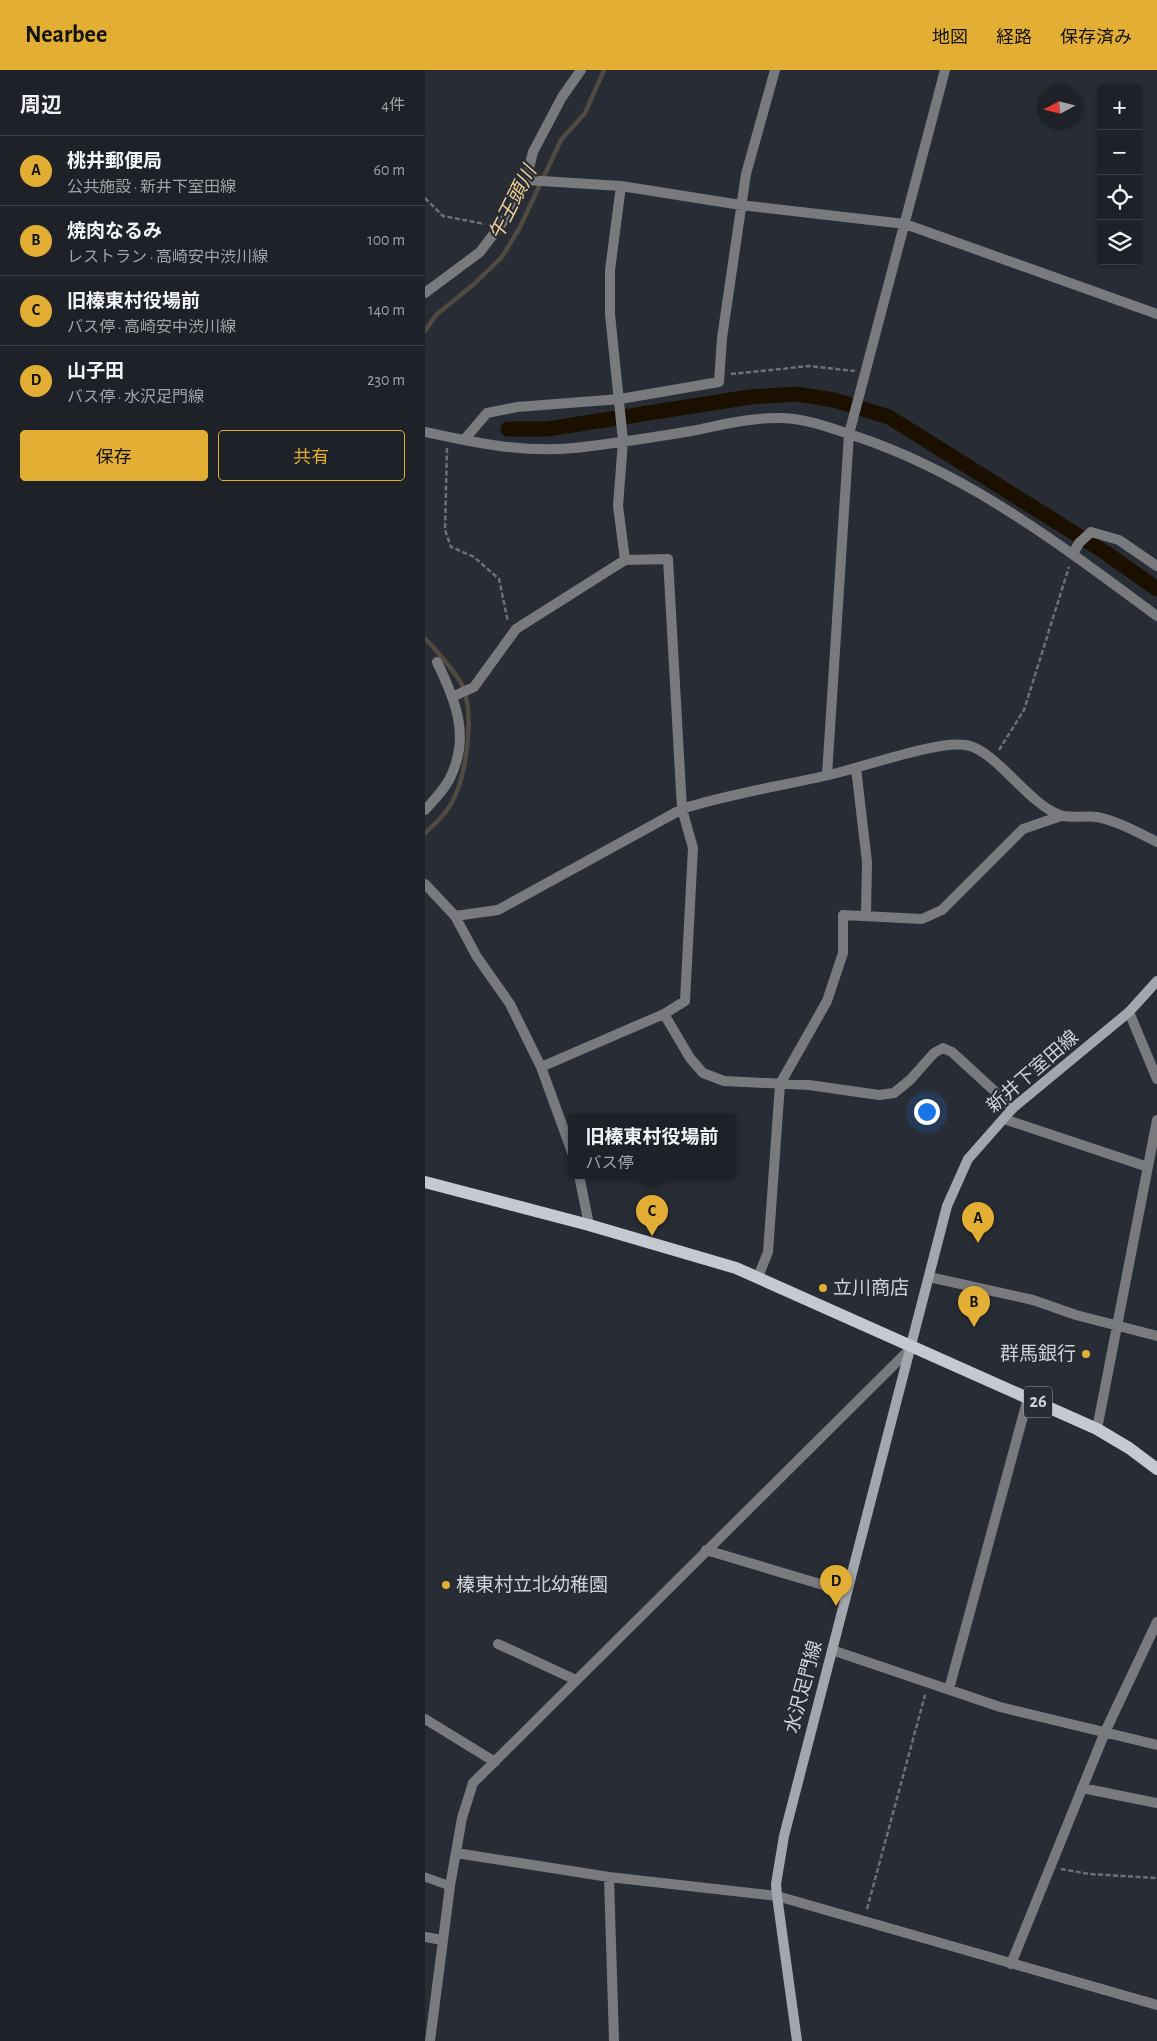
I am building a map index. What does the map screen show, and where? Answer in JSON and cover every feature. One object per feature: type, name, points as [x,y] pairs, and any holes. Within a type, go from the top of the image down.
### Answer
[{"type":"main road","name":"新井下室田線","points":[[911,1348],[947,1206],[969,1159],[1013,1108],[1153,992],[1157,981]]},
{"type":"main road","name":"26","points":[[425,1182],[589,1225],[736,1268],[911,1348],[1097,1429],[1129,1448],[1157,1469]]},
{"type":"main road","name":"水沢足門線","points":[[797,2041],[776,1884],[792,1801],[911,1348]]},
{"type":"street","points":[[425,293],[481,252],[504,220],[531,180],[533,152],[563,97],[581,70]]},
{"type":"street","points":[[464,440],[487,413],[517,407],[620,399],[719,382],[723,329],[746,174],[775,70]]},
{"type":"street","points":[[827,775],[849,434],[945,70]]},
{"type":"street","points":[[531,180],[621,186],[741,205],[905,224],[1157,314]]},
{"type":"street","points":[[621,186],[610,270],[610,314],[623,441],[618,506],[625,560]]},
{"type":"street","points":[[425,432],[508,449],[538,450],[573,448],[738,422],[782,418],[820,424],[896,449],[977,491],[1073,554],[1157,616]]},
{"type":"street","points":[[1073,554],[1079,543],[1091,532],[1119,540],[1157,566]]},
{"type":"street","points":[[454,696],[474,687],[516,629],[625,560],[668,559],[682,809],[693,848],[685,1001],[664,1014],[541,1067]]},
{"type":"street","points":[[425,810],[449,780],[459,752],[459,718],[454,696],[437,662]]},
{"type":"street","points":[[455,916],[498,910],[682,809],[706,801],[827,775],[938,747],[967,745],[993,760],[1033,798],[1061,816]]},
{"type":"street","points":[[856,768],[867,862],[866,915]]},
{"type":"street","points":[[758,1277],[767,1252],[780,1084],[827,1001],[843,953],[843,915],[922,919],[941,910],[1023,829],[1061,816],[1100,818],[1157,842]]},
{"type":"street","points":[[425,884],[455,916],[477,957],[510,1004],[541,1067],[568,1141]]},
{"type":"street","points":[[1129,1012],[1157,1080]]},
{"type":"street","points":[[664,1014],[689,1058],[703,1073],[724,1080],[809,1085],[879,1095],[894,1093],[910,1080],[934,1053],[943,1048],[952,1052],[1013,1108]]},
{"type":"street","points":[[1004,1119],[1148,1167]]},
{"type":"street","points":[[1097,1429],[1157,1120]]},
{"type":"street","points":[[580,1179],[589,1225]]},
{"type":"street","points":[[929,1277],[1033,1300],[1117,1326],[1157,1336]]},
{"type":"street","points":[[430,2041],[450,1886],[466,1799],[473,1783],[911,1348]]},
{"type":"street","points":[[949,1689],[1028,1398]]},
{"type":"street","points":[[706,1550],[847,1592]]},
{"type":"street","points":[[1011,1964],[1105,1732],[1157,1622]]},
{"type":"street","points":[[498,1644],[576,1680]]},
{"type":"street","points":[[832,1650],[1001,1707],[1157,1745]]},
{"type":"street","points":[[425,1719],[495,1762]]},
{"type":"street","points":[[1082,1788],[1157,1803]]},
{"type":"street","points":[[456,1853],[609,1877],[777,1896],[1157,2005]]},
{"type":"street","points":[[609,1877],[614,2041]]},
{"type":"street","points":[[425,1937],[442,1940]]},
{"type":"lane","points":[[425,1877],[450,1886]]},
{"type":"path","points":[[425,198],[443,216],[485,224],[504,220]]},
{"type":"path","points":[[719,375],[809,366],[865,372]]},
{"type":"path","points":[[447,437],[445,530],[451,547],[474,557],[499,579],[512,634]]},
{"type":"path","points":[[993,760],[1024,710],[1073,554]]},
{"type":"path","points":[[864,1920],[929,1683]]},
{"type":"path","points":[[1050,1866],[1089,1874],[1157,1878]]},
{"type":"waterway","name":"午王頭川","points":[[425,331],[436,315],[474,284],[502,257],[520,227],[561,140],[585,113],[604,70]]},
{"type":"waterway","points":[[508,429],[547,429],[750,397],[796,394],[834,400],[889,417],[1106,553],[1157,589]]},
{"type":"waterway","name":"午王頭川","points":[[425,639],[446,662],[463,687],[469,726],[466,756],[456,794],[443,815],[425,833]]},
{"type":"place","name":"旧榛東村役場前","points":[[652,1236]]},
{"type":"place","name":"桃井郵便局","points":[[978,1243]]},
{"type":"place","name":"立川商店","points":[[823,1288]]},
{"type":"place","name":"焼肉なるみ","points":[[974,1327]]},
{"type":"place","name":"群馬銀行","points":[[1086,1354]]},
{"type":"place","name":"榛東村立北幼稚園","points":[[446,1585]]},
{"type":"place","name":"山子田","points":[[836,1606]]}]
